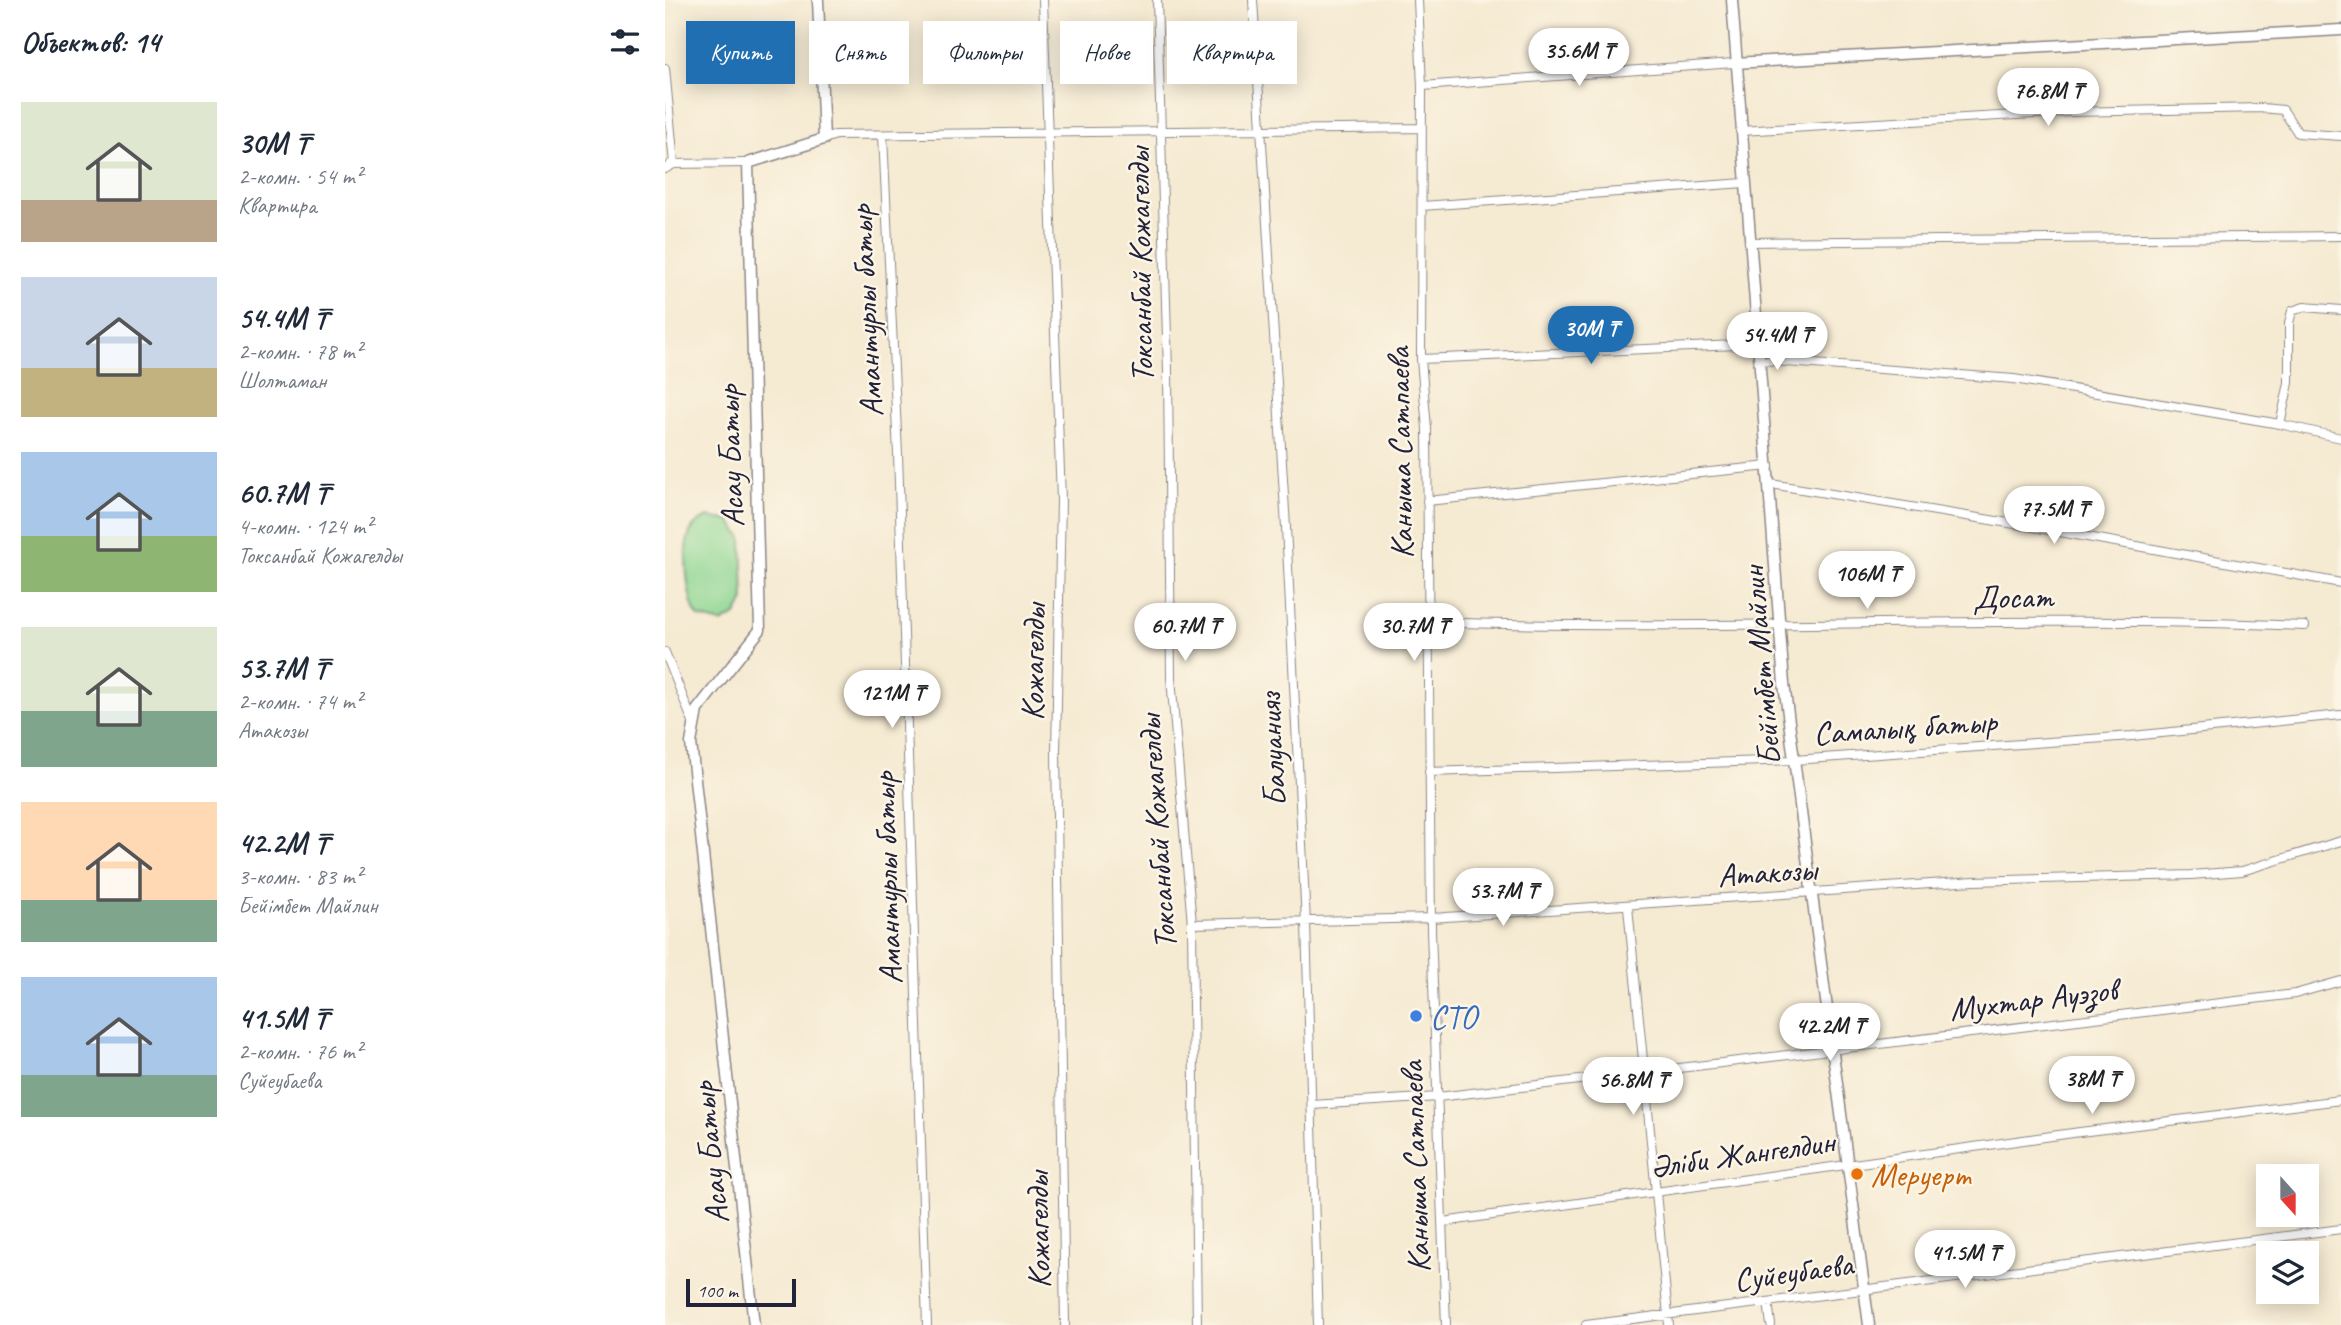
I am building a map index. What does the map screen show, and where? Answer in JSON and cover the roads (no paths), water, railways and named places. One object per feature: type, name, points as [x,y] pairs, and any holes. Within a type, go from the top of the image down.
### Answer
[{"type":"street","points":[[818,0],[824,139]]},
{"type":"street","name":"Кожагелды","points":[[1043,0],[1061,500],[1056,752],[1065,1325]]},
{"type":"street","name":"Токсанбай Кожагелды","points":[[1157,0],[1171,678],[1192,924],[1197,1325]]},
{"type":"street","name":"Балуанияз","points":[[1253,0],[1286,527],[1306,923],[1318,1325]]},
{"type":"street","name":"Каныша Сатпаева","points":[[1417,0],[1422,86],[1421,359],[1427,502],[1431,918],[1447,1325]]},
{"type":"street","name":"Бейімбет Майлин","points":[[1731,0],[1734,62],[1771,484],[1780,626],[1794,760],[1869,1325]]},
{"type":"street","points":[[1422,86],[1734,62],[2341,30]]},
{"type":"street","points":[[665,68],[669,164],[665,169]]},
{"type":"street","points":[[1740,131],[2070,113],[2262,108],[2283,110],[2298,134],[2341,136]]},
{"type":"street","points":[[669,164],[748,163],[837,135],[1421,128]]},
{"type":"street","name":"Амантурлы батыр","points":[[883,135],[899,482],[927,1325]]},
{"type":"street","name":"Асау Батыр","points":[[748,163],[760,630],[697,710],[691,743],[754,1325]]},
{"type":"street","points":[[1422,206],[1745,183]]},
{"type":"street","points":[[1749,243],[2341,236]]},
{"type":"street","points":[[2280,424],[2288,383],[2289,323],[2292,312],[2304,307],[2341,310]]},
{"type":"street","points":[[1421,359],[1759,344]]},
{"type":"street","points":[[1760,359],[2014,379],[2280,424],[2341,438]]},
{"type":"street","points":[[1427,502],[1769,466]]},
{"type":"street","name":"Досат","points":[[1771,484],[2027,526],[2341,583]]},
{"type":"street","name":"Досат","points":[[1428,622],[1576,627],[2165,620],[2305,625]]},
{"type":"street","name":"Асау Батыр","points":[[665,652],[694,725]]},
{"type":"street","name":"Самалық батыр","points":[[1429,772],[1794,760],[2132,736],[2341,715]]},
{"type":"street","name":"Атакозы","points":[[1192,924],[1431,918],[1628,907],[1974,881],[2242,870],[2341,841]]},
{"type":"street","points":[[1628,907],[1669,1325]]},
{"type":"street","name":"Мухтар Ауэзов","points":[[1312,1105],[1438,1097],[2295,994],[2341,981]]},
{"type":"street","name":"Әліби Жангелдин","points":[[1443,1222],[2341,1100]]},
{"type":"street","name":"Суйеубаева","points":[[1586,1325],[1865,1287],[2341,1229]]},
{"type":"street","points":[[1768,1302],[1771,1325]]},
{"type":"place","name":"CTO","points":[[1416,1016]]},
{"type":"place","name":"Меруерт","points":[[1857,1174]]}]
